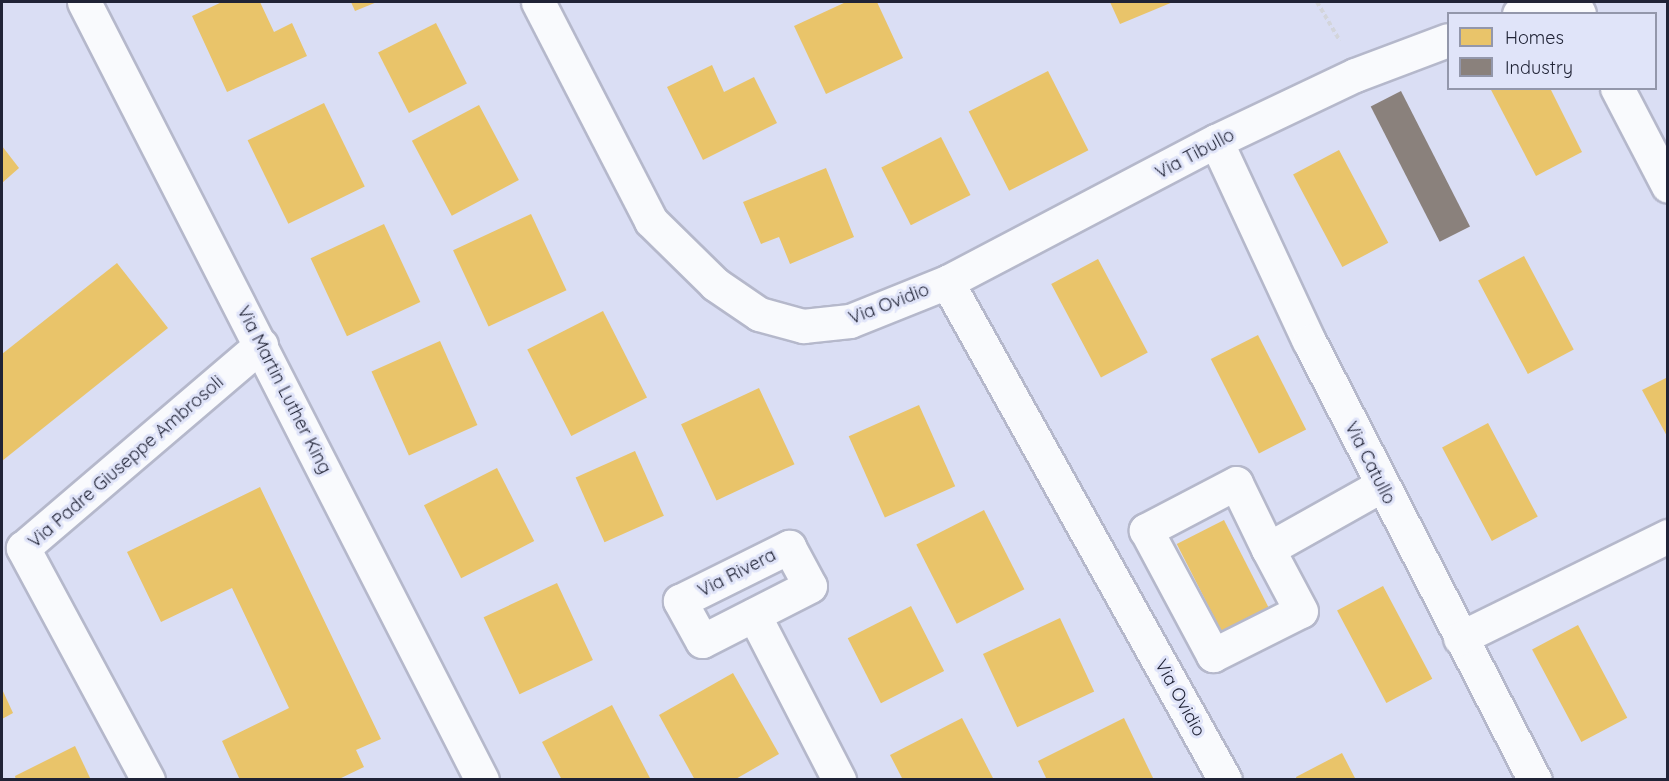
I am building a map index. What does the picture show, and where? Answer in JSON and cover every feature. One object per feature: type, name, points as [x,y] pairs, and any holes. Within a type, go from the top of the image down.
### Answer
[{"type":"street","name":"Via Martin Luther King","points":[[84,2],[482,780]]},
{"type":"street","name":"Via Ovidio","points":[[538,2],[651,221],[715,284],[759,314],[803,326],[850,321],[947,282],[1225,780]]},
{"type":"street","points":[[1524,12],[1551,2]]},
{"type":"street","name":"Via Tibullo","points":[[947,282],[1216,141],[1355,75],[1447,41]]},
{"type":"street","points":[[1618,90],[1668,186]]},
{"type":"street","name":"Via Catullo","points":[[1216,141],[1309,341],[1535,780]]},
{"type":"street","name":"Via Padre Giuseppe Ambrosoli","points":[[148,780],[24,548],[261,345]]},
{"type":"street","points":[[1236,483],[1268,549],[1301,611],[1213,655],[1146,530],[1236,483]]},
{"type":"street","points":[[1268,549],[1382,485]]},
{"type":"street","points":[[1460,638],[1668,536]]},
{"type":"street","points":[[754,615],[839,780]]},
{"type":"path","points":[[1317,2],[1355,75]]},
{"type":"building: Homes","points":[[222,2],[260,2],[274,32],[292,23],[307,56],[227,92],[192,16]]},
{"type":"building: Homes","points":[[351,2],[377,2],[355,11]]},
{"type":"building: Homes","points":[[846,2],[877,2],[903,58],[826,94],[794,26]]},
{"type":"building: Homes","points":[[1110,2],[1173,2],[1120,24]]},
{"type":"building: Homes","points":[[436,23],[467,84],[409,113],[378,53]]},
{"type":"building: Homes","points":[[712,65],[724,92],[754,77],[777,123],[703,160],[667,87]]},
{"type":"building: Homes","points":[[1048,71],[1088,150],[1009,191],[969,111]]},
{"type":"building: Homes","points":[[1491,90],[1551,90],[1582,152],[1536,176]]},
{"type":"building: Homes","points":[[324,103],[365,187],[288,224],[248,140]]},
{"type":"building: Homes","points":[[479,105],[519,180],[452,216],[412,141]]},
{"type":"building: Homes","points":[[941,137],[971,195],[911,225],[881,167]]},
{"type":"building: Homes","points":[[2,146],[19,168],[2,183]]},
{"type":"building: Homes","points":[[1339,150],[1388,243],[1342,267],[1293,174]]},
{"type":"building: Homes","points":[[826,168],[854,237],[790,264],[779,237],[761,244],[743,202]]},
{"type":"building: Homes","points":[[531,214],[566,290],[489,326],[453,250]]},
{"type":"building: Homes","points":[[384,224],[420,302],[347,336],[311,258]]},
{"type":"building: Homes","points":[[1524,256],[1574,350],[1528,374],[1478,280]]},
{"type":"building: Homes","points":[[1098,259],[1148,353],[1101,377],[1051,284]]},
{"type":"building: Homes","points":[[117,263],[168,328],[2,461],[2,354]]},
{"type":"building: Homes","points":[[603,311],[647,397],[571,436],[527,350]]},
{"type":"building: Homes","points":[[1258,335],[1306,429],[1259,454],[1211,359]]},
{"type":"building: Homes","points":[[440,341],[477,425],[409,456],[371,372]]},
{"type":"building: Homes","points":[[1668,377],[1668,438],[1642,390]]},
{"type":"building: Homes","points":[[759,388],[794,464],[717,500],[681,424]]},
{"type":"building: Homes","points":[[919,405],[955,486],[885,518],[849,436]]},
{"type":"building: Homes","points":[[1488,423],[1538,517],[1492,541],[1442,447]]},
{"type":"building: Homes","points":[[635,451],[664,516],[604,542],[576,477]]},
{"type":"building: Homes","points":[[497,468],[534,541],[461,578],[424,505]]},
{"type":"building: Homes","points":[[260,487],[381,739],[356,750],[364,767],[337,780],[240,780],[222,741],[289,708],[232,588],[161,622],[127,552]]},
{"type":"building: Homes","points":[[984,510],[1024,589],[957,624],[916,545]]},
{"type":"building: Homes","points":[[1224,520],[1272,614],[1224,638],[1177,544]]},
{"type":"building: Homes","points":[[557,583],[593,660],[520,694],[484,617]]},
{"type":"building: Homes","points":[[1383,586],[1432,679],[1386,703],[1337,610]]},
{"type":"building: Homes","points":[[911,606],[944,671],[881,703],[848,638]]},
{"type":"building: Homes","points":[[1060,618],[1094,691],[1017,727],[983,654]]},
{"type":"building: Homes","points":[[1578,625],[1627,718],[1581,742],[1532,649]]},
{"type":"building: Homes","points":[[733,673],[779,754],[734,780],[695,780],[659,715]]},
{"type":"building: Homes","points":[[2,689],[13,713],[2,719]]},
{"type":"building: Homes","points":[[612,705],[651,780],[562,780],[542,742]]},
{"type":"building: Homes","points":[[962,718],[994,780],[903,780],[890,755]]},
{"type":"building: Homes","points":[[1124,718],[1154,780],[1047,780],[1038,761]]},
{"type":"building: Homes","points":[[75,746],[91,780],[16,780],[15,776]]},
{"type":"building: Homes","points":[[1342,753],[1356,780],[1297,780],[1296,777]]},
{"type":"building: Industry","points":[[1401,91],[1470,226],[1440,242],[1371,106]]}]
